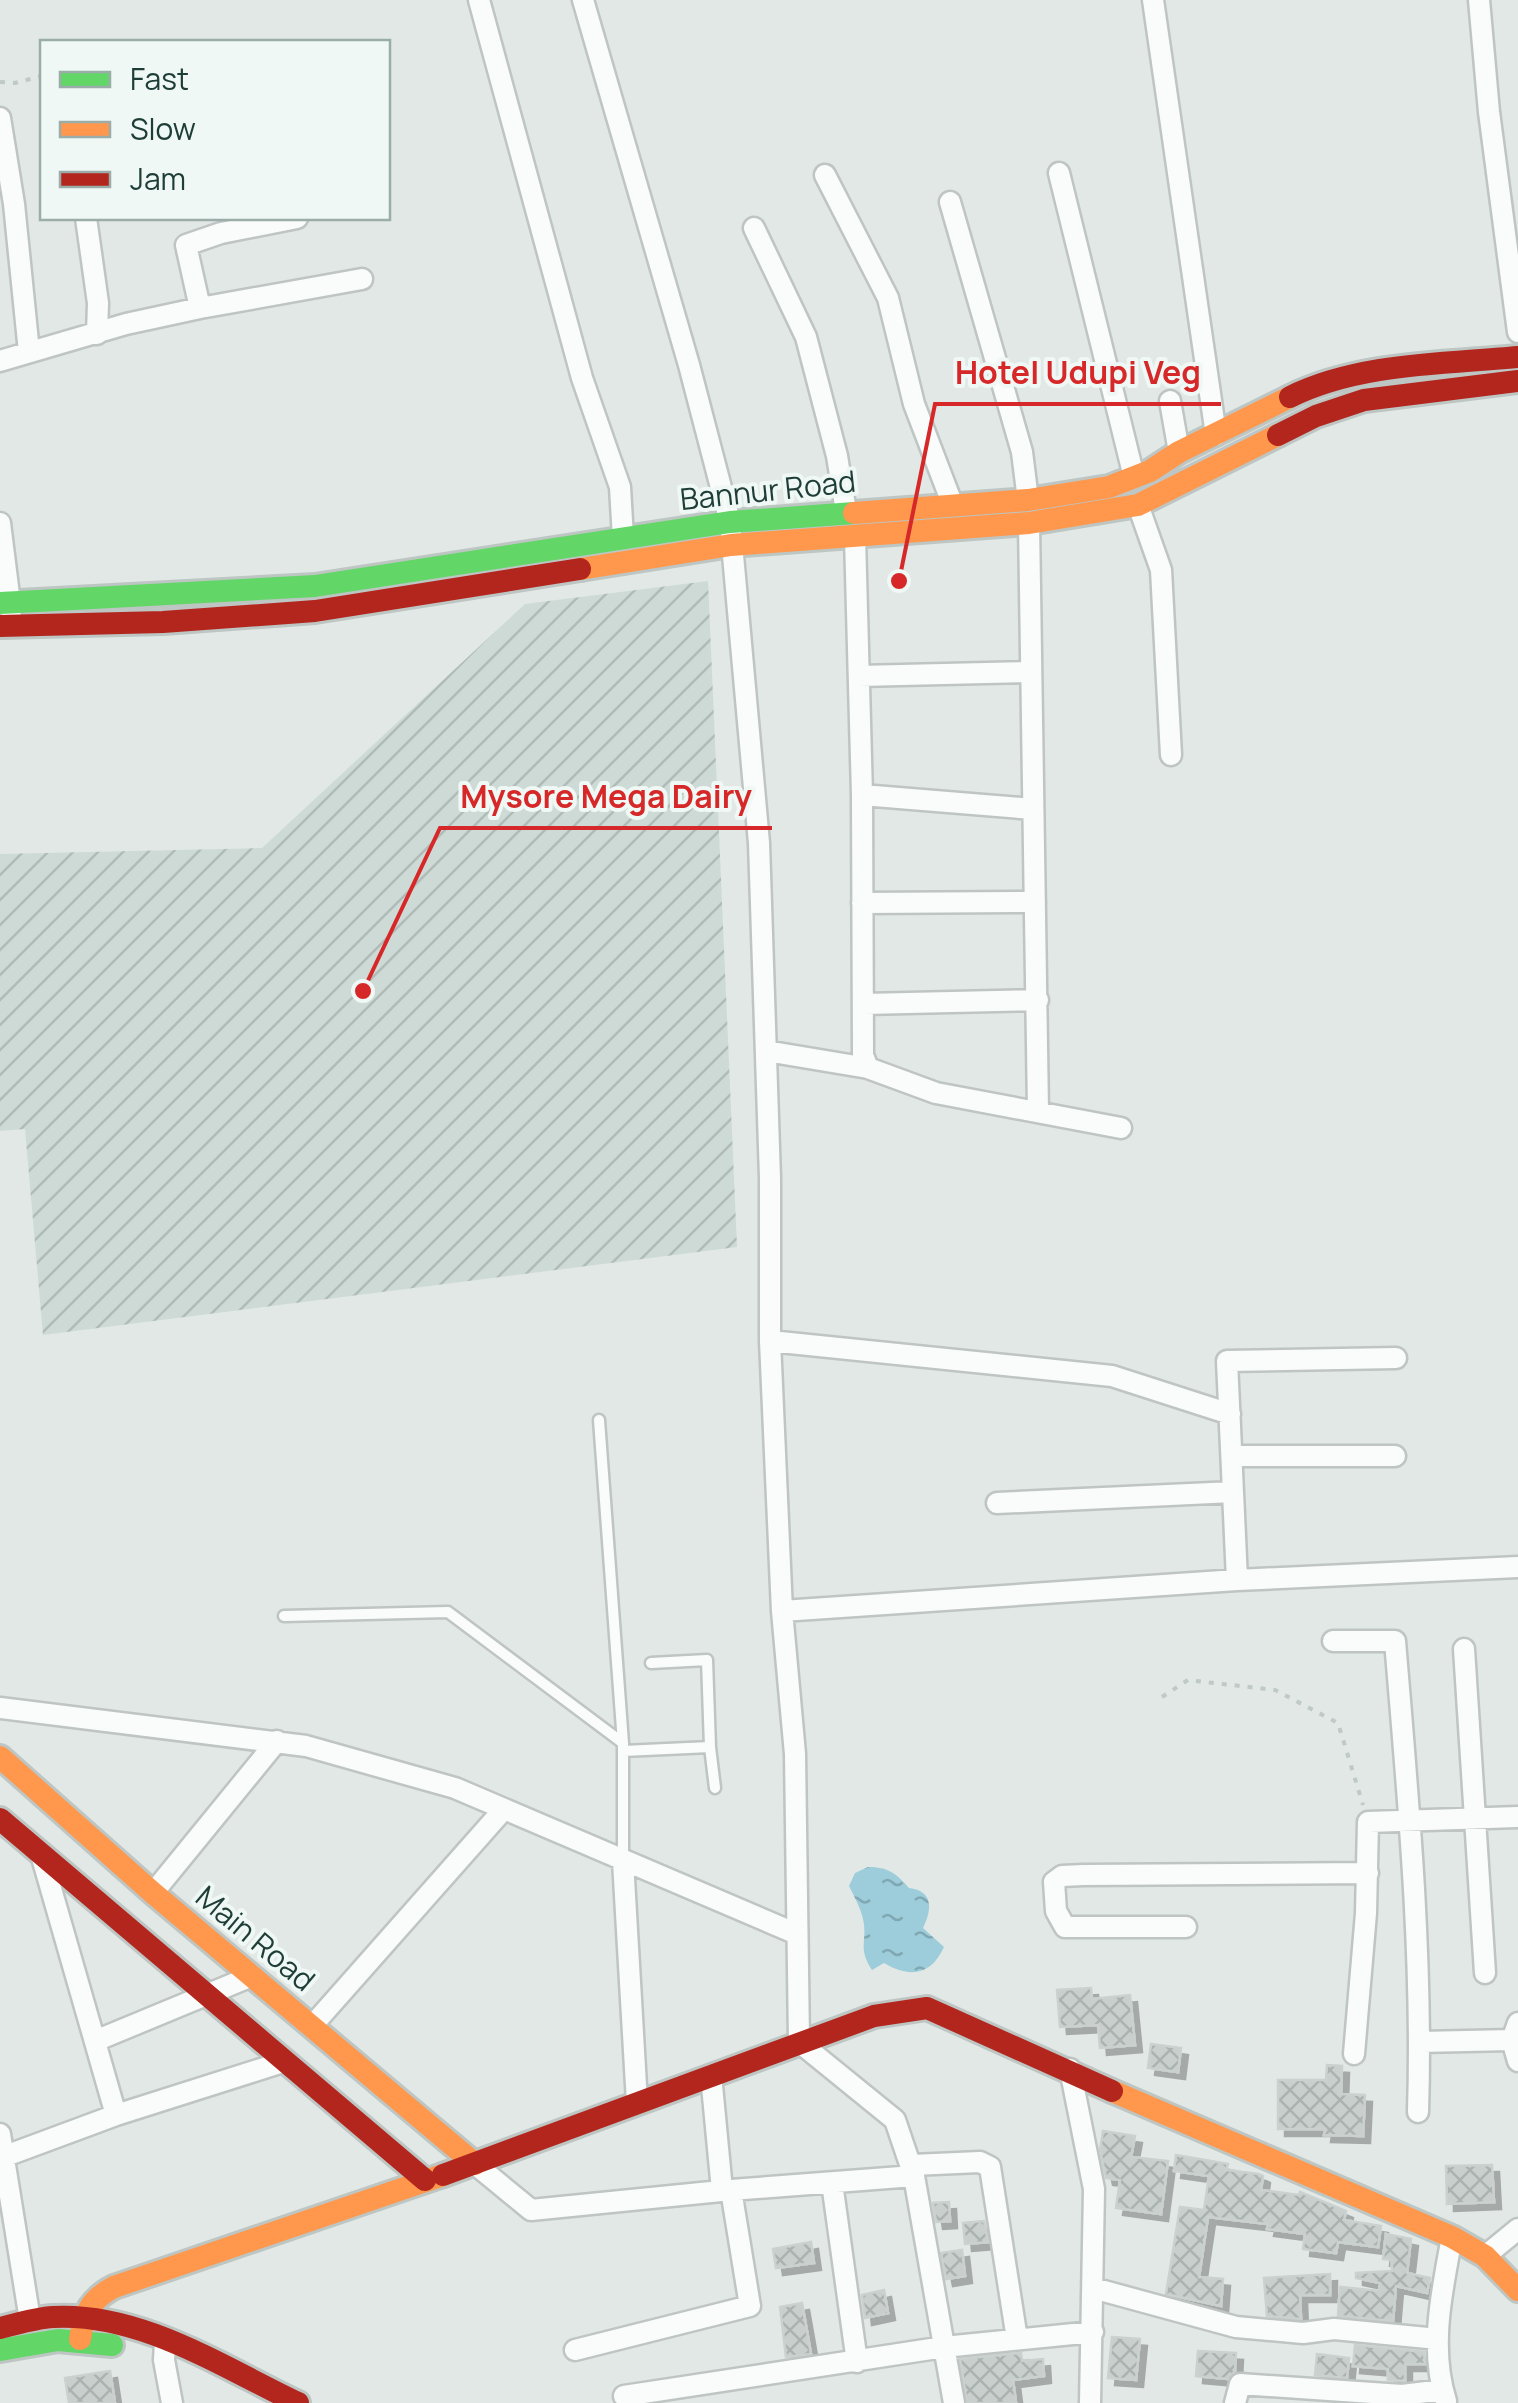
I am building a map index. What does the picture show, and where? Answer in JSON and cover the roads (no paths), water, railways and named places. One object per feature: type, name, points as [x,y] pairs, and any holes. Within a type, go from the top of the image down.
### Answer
[{"type":"main road","name":"Bannur Road","points":[[6,615],[315,586],[623,538],[730,534],[846,512],[952,503],[1028,512],[1134,478],[1314,385],[1406,367],[1518,358]]},
{"type":"main road","points":[[6,615],[164,622],[316,611],[730,534],[855,537],[1028,512],[1138,505],[1316,416],[1364,400],[1518,381]]},
{"type":"main road","name":"Main Road","points":[[0,1757],[153,1893],[475,2164]]},
{"type":"main road","points":[[0,1820],[424,2180]]},
{"type":"main road","points":[[81,2330],[87,2304],[103,2291],[126,2282],[475,2164],[874,2016],[927,2008],[1199,2130],[1452,2237],[1484,2256],[1518,2290]]},
{"type":"main road","points":[[0,2328],[61,2316],[81,2330]]},
{"type":"main road","points":[[0,2350],[112,2323],[254,2403]]},
{"type":"main road","points":[[165,2351],[298,2403]]},
{"type":"street","points":[[479,0],[582,378],[620,487],[623,538]]},
{"type":"street","points":[[582,0],[689,365],[730,534],[758,843],[770,1178],[770,1341],[782,1611],[795,1754],[798,2042],[895,2120],[913,2170],[954,2403]]},
{"type":"street","points":[[1153,0],[1216,435]]},
{"type":"street","points":[[1478,0],[1518,332]]},
{"type":"street","points":[[0,118],[14,204],[29,352]]},
{"type":"street","points":[[1059,174],[1134,478]]},
{"type":"street","points":[[825,175],[888,298],[914,404],[952,503]]},
{"type":"street","points":[[950,202],[1022,452],[1028,512],[1038,1110]]},
{"type":"street","points":[[86,220],[98,303],[97,334]]},
{"type":"street","points":[[200,308],[186,245],[221,233],[287,220]]},
{"type":"street","points":[[754,228],[806,337],[838,456],[846,512]]},
{"type":"street","points":[[0,360],[200,308],[362,279]]},
{"type":"street","points":[[1170,402],[1180,452]]},
{"type":"street","points":[[1138,505],[1161,570],[1172,755]]},
{"type":"street","points":[[0,524],[6,615]]},
{"type":"street","points":[[855,537],[862,795],[863,1056],[868,1068]]},
{"type":"street","points":[[858,676],[1030,672]]},
{"type":"street","points":[[862,795],[1033,809]]},
{"type":"street","points":[[862,903],[1035,902]]},
{"type":"street","points":[[864,1004],[1038,1000]]},
{"type":"street","points":[[766,1051],[868,1068],[936,1094],[1121,1128]]},
{"type":"street","points":[[770,1341],[1112,1376],[1230,1414]]},
{"type":"street","points":[[1237,1580],[1227,1361],[1396,1358]]},
{"type":"street","points":[[1233,1456],[1395,1456]]},
{"type":"street","points":[[997,1502],[1233,1492]]},
{"type":"street","points":[[782,1611],[1237,1580],[1518,1567]]},
{"type":"street","points":[[1334,1641],[1395,1641],[1410,1820],[1420,2042],[1418,2112]]},
{"type":"street","points":[[1464,1648],[1484,1973]]},
{"type":"street","points":[[0,1708],[306,1746],[455,1788],[797,1934]]},
{"type":"street","points":[[153,1893],[277,1742]]},
{"type":"street","points":[[312,2026],[503,1810]]},
{"type":"street","points":[[1354,2054],[1368,1874],[1368,1822],[1518,1817]]},
{"type":"street","points":[[41,1854],[116,2115]]},
{"type":"street","points":[[624,1861],[636,2102]]},
{"type":"street","points":[[1186,1927],[1065,1927],[1056,1911],[1054,1882],[1062,1876],[1082,1875],[1368,1874]]},
{"type":"street","points":[[95,2041],[252,1976]]},
{"type":"street","points":[[1420,2042],[1515,2031],[1518,2061]]},
{"type":"street","points":[[2,2157],[116,2115],[286,2061]]},
{"type":"street","points":[[1070,2070],[1094,2188],[1090,2403]]},
{"type":"street","points":[[575,2350],[750,2306],[727,2190],[711,2075]]},
{"type":"street","points":[[0,2134],[30,2320]]},
{"type":"street","points":[[475,2164],[531,2210],[727,2190],[832,2184],[980,2162],[990,2167],[1018,2339]]},
{"type":"street","points":[[832,2184],[857,2362]]},
{"type":"street","points":[[1484,2256],[1518,2229]]},
{"type":"street","points":[[1235,2403],[1240,2384],[1445,2396],[1438,2340],[1452,2237]]},
{"type":"street","points":[[1093,2288],[1236,2327],[1304,2332],[1334,2329],[1438,2340]]},
{"type":"street","points":[[624,2396],[944,2347],[1093,2332]]},
{"type":"street","points":[[165,2351],[172,2403]]},
{"type":"street","points":[[740,2380],[744,2403]]},
{"type":"lane","points":[[600,1420],[623,1747],[624,1861]]},
{"type":"lane","points":[[284,1616],[448,1612],[623,1747],[710,1747]]},
{"type":"lane","points":[[651,1663],[706,1660],[715,1788]]},
{"type":"water","points":[[868,1867],[891,1872],[927,1897],[929,1908],[923,1928],[944,1947],[926,1969],[902,1971],[884,1963],[872,1970],[864,1950],[862,1915],[849,1886],[855,1873]]},
{"type":"place","name":"Hotel Udupi Veg","points":[[899,581]]},
{"type":"place","name":"Mysore Mega Dairy","points":[[363,991]]}]
